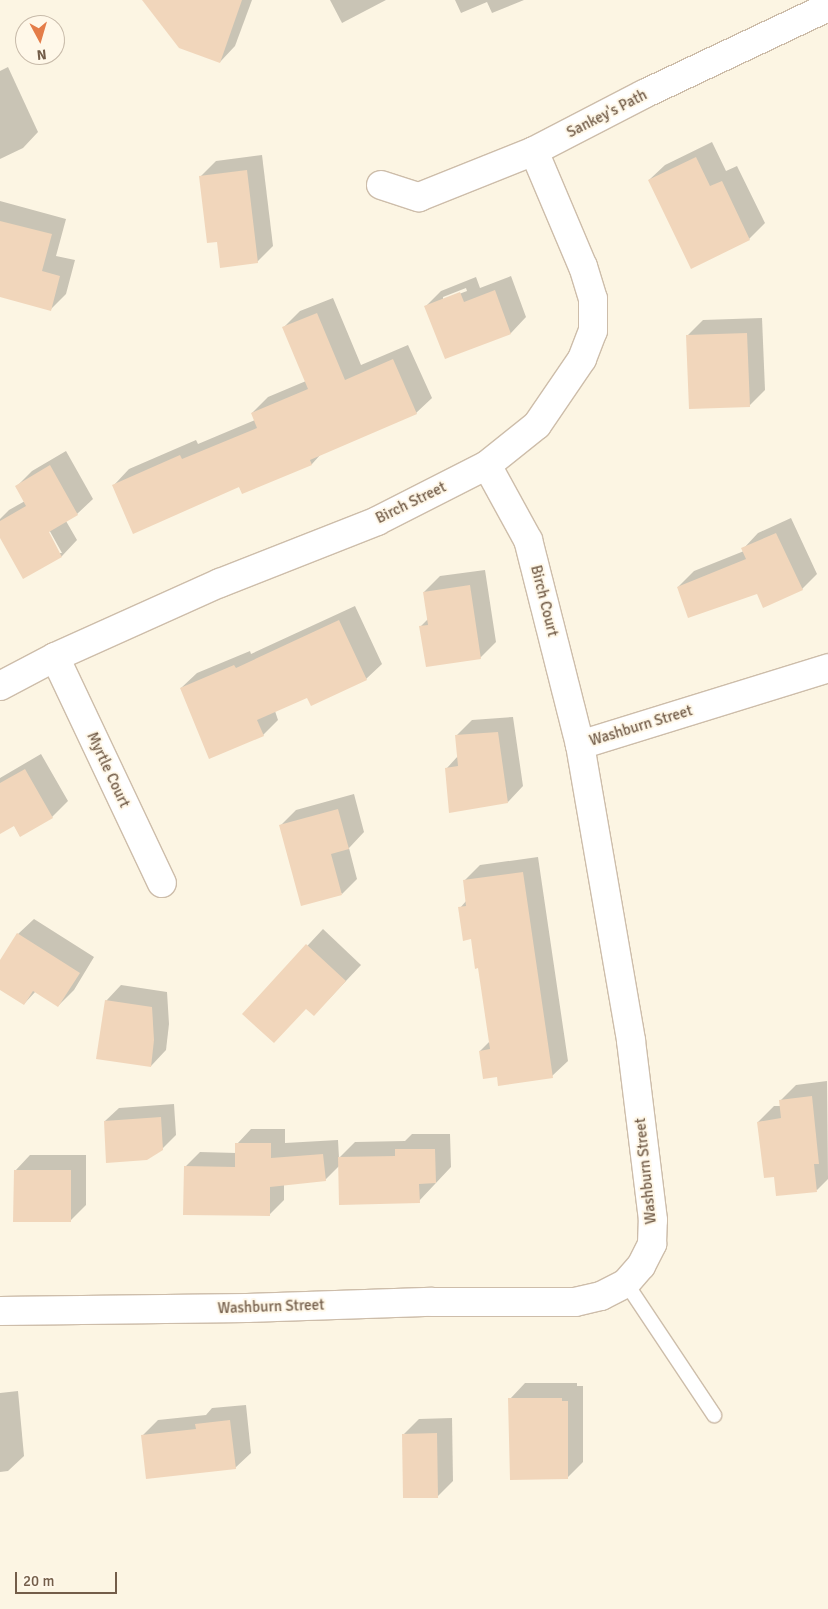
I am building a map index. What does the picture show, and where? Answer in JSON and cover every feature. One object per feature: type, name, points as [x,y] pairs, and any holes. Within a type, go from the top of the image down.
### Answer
[{"type":"street","name":"Sankey's Path","points":[[381,185],[419,197],[534,151],[644,94],[828,7]]},
{"type":"street","name":"Birch Street","points":[[0,686],[55,657],[220,583],[377,521],[487,465],[537,425],[582,359],[593,331],[593,299],[583,268],[534,151]]},
{"type":"street","name":"Birch Court","points":[[487,465],[528,540],[580,745]]},
{"type":"street","name":"Myrtle Court","points":[[55,657],[162,883]]},
{"type":"street","name":"Washburn Street","points":[[0,1310],[247,1308],[432,1302],[575,1302],[601,1296],[626,1283],[641,1266],[652,1244],[653,1220],[631,1040],[580,745],[828,668]]},
{"type":"lane","points":[[626,1283],[714,1415]]},
{"type":"building","points":[[142,0],[242,0],[220,63],[179,48]]},
{"type":"building","points":[[696,157],[710,186],[722,181],[750,240],[691,269],[648,180]]},
{"type":"building","points":[[247,170],[258,263],[220,268],[217,242],[207,243],[199,176]]},
{"type":"building","points":[[0,221],[52,234],[42,271],[60,276],[51,311],[0,297]]},
{"type":"building","points":[[495,290],[511,334],[445,359],[424,306],[460,292],[464,302]]},
{"type":"building","points":[[317,313],[345,380],[393,359],[417,414],[310,460],[312,465],[242,494],[239,487],[133,534],[112,485],[180,455],[182,459],[257,428],[251,413],[308,389],[282,327]]},
{"type":"building","points":[[747,333],[750,407],[689,409],[686,335]]},
{"type":"building","points":[[50,465],[78,515],[49,532],[62,557],[23,579],[0,538],[0,521],[26,506],[15,486]]},
{"type":"building","points":[[776,533],[803,590],[763,608],[757,594],[688,618],[677,587],[746,559],[741,548]]},
{"type":"building","points":[[470,585],[481,659],[426,667],[419,626],[428,625],[423,592]]},
{"type":"building","points":[[339,620],[367,680],[311,706],[307,698],[257,720],[264,736],[209,759],[180,688],[234,665],[236,668]]},
{"type":"building","points":[[498,732],[508,803],[449,813],[445,768],[458,766],[455,735]]},
{"type":"building","points":[[25,769],[53,818],[20,837],[14,826],[0,834],[0,783]]},
{"type":"building","points":[[338,809],[349,849],[331,854],[342,895],[301,906],[279,825]]},
{"type":"building","points":[[523,872],[553,1078],[498,1086],[497,1077],[483,1079],[479,1051],[490,1049],[478,968],[475,969],[471,939],[463,941],[458,907],[466,906],[463,880]]},
{"type":"building","points":[[17,933],[80,973],[58,1007],[33,991],[24,1005],[0,990],[0,960]]},
{"type":"building","points":[[306,944],[346,981],[314,1016],[306,1009],[274,1043],[242,1014]]},
{"type":"building","points":[[105,1000],[152,1007],[154,1040],[151,1067],[96,1059]]},
{"type":"building","points":[[812,1096],[819,1164],[814,1164],[817,1192],[776,1196],[774,1177],[764,1178],[757,1122],[781,1118],[779,1100]]},
{"type":"building","points":[[161,1117],[163,1150],[147,1160],[106,1163],[104,1121]]},
{"type":"building","points":[[235,1143],[271,1143],[271,1158],[323,1154],[326,1181],[270,1187],[270,1216],[183,1215],[184,1166],[235,1167]]},
{"type":"building","points":[[395,1149],[435,1149],[436,1183],[419,1184],[420,1203],[339,1205],[338,1157],[395,1156]]},
{"type":"building","points":[[14,1170],[71,1170],[71,1222],[13,1222]]},
{"type":"building","points":[[508,1398],[562,1398],[562,1401],[568,1401],[568,1479],[510,1480]]},
{"type":"building","points":[[230,1420],[236,1469],[146,1479],[141,1435],[196,1429],[195,1424]]},
{"type":"building","points":[[437,1433],[438,1498],[403,1498],[402,1434]]}]
